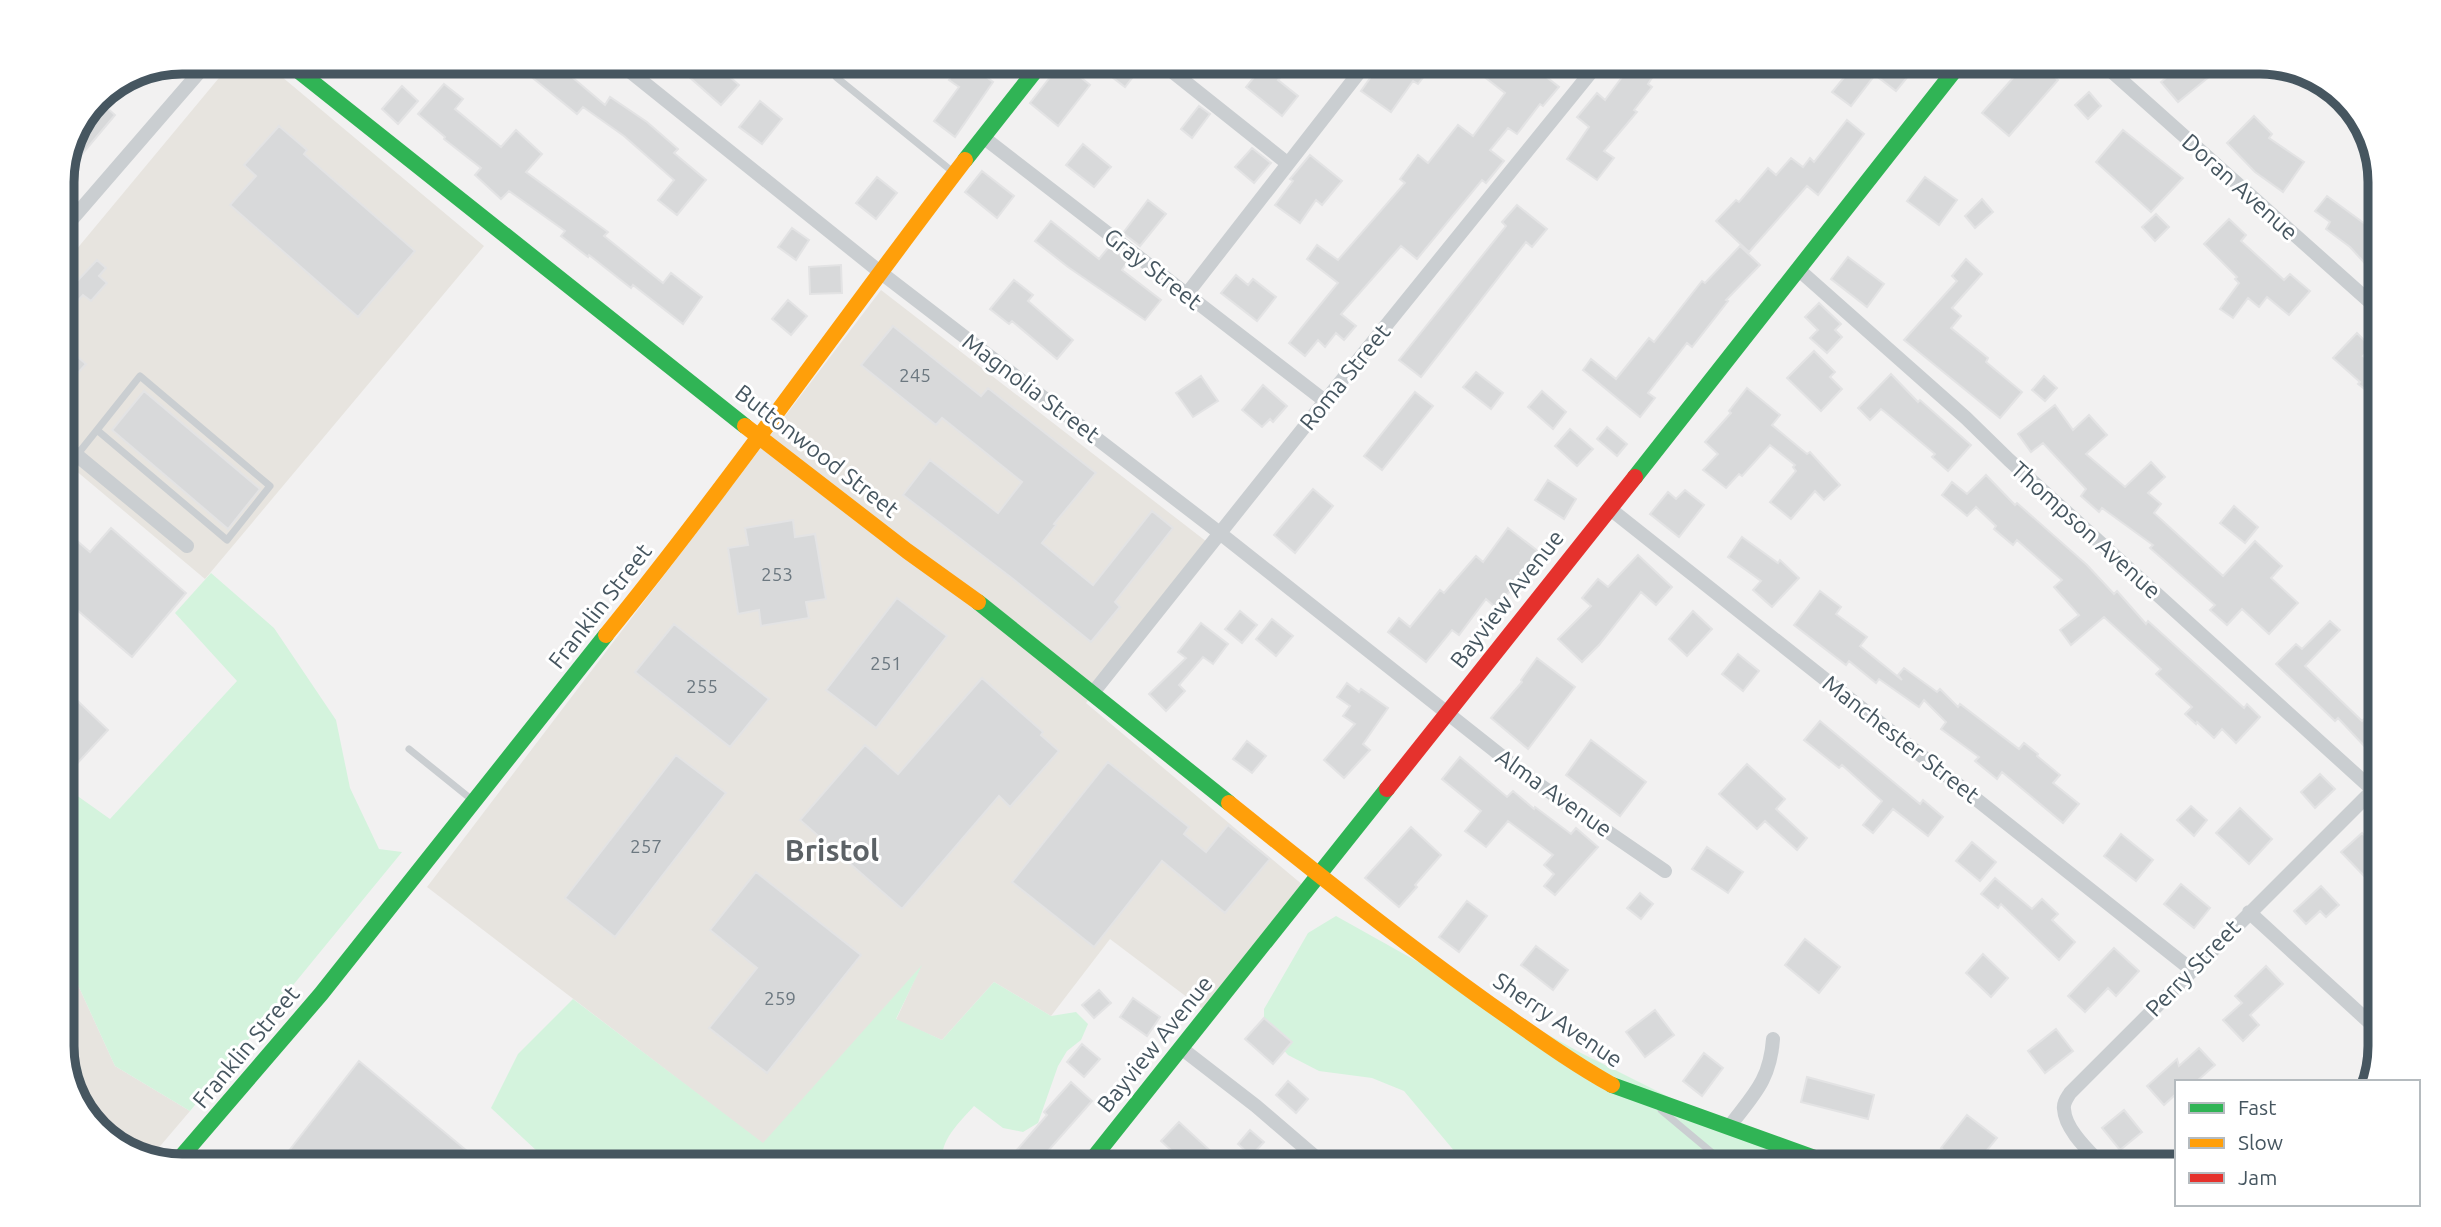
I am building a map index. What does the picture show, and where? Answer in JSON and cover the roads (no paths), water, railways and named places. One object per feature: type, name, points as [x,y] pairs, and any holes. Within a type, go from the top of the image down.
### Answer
[{"type":"street","points":[[74,217],[198,74]]},
{"type":"street","name":"Buttonwood Street","points":[[302,74],[906,551],[994,615],[1320,876]]},
{"type":"street","name":"Magnolia Street","points":[[633,74],[880,272],[1221,534],[1446,713]]},
{"type":"street","name":"Franklin Street","points":[[184,1154],[246,1086],[475,802],[760,436],[953,173],[1033,74]]},
{"type":"street","points":[[1175,74],[1287,163]]},
{"type":"street","points":[[1186,295],[1358,74]]},
{"type":"street","name":"Roma Street","points":[[1092,694],[1589,74]]},
{"type":"street","name":"Bayview Avenue","points":[[1097,1154],[1320,876],[1952,74]]},
{"type":"street","name":"Doran Avenue","points":[[2114,74],[2367,301]]},
{"type":"street","name":"Gray Street","points":[[983,136],[1325,401]]},
{"type":"street","name":"Thompson Avenue","points":[[1799,270],[2368,779]]},
{"type":"street","points":[[74,454],[187,546]]},
{"type":"street","name":"Manchester Street","points":[[1609,508],[2193,971]]},
{"type":"street","name":"Alma Avenue","points":[[1446,713],[1528,777],[1665,871]]},
{"type":"street","name":"Perry Street","points":[[2093,1154],[2069,1125],[2063,1111],[2070,1093],[2368,794]]},
{"type":"street","name":"Sherry Avenue","points":[[1320,876],[1399,939],[1610,1084],[1804,1154]]},
{"type":"street","points":[[2249,912],[2368,1021]]},
{"type":"street","points":[[1729,1127],[1766,1077],[1772,1060],[1773,1039]]},
{"type":"street","points":[[1181,1048],[1312,1154]]},
{"type":"lane","points":[[834,74],[953,173]]},
{"type":"lane","points":[[77,456],[97,430],[140,376],[270,486],[227,540],[97,430]]},
{"type":"lane","points":[[409,749],[475,802]]},
{"type":"lane","points":[[1644,1097],[1713,1154]]},
{"type":"district","name":"Bristol","points":[[832,851]]}]
